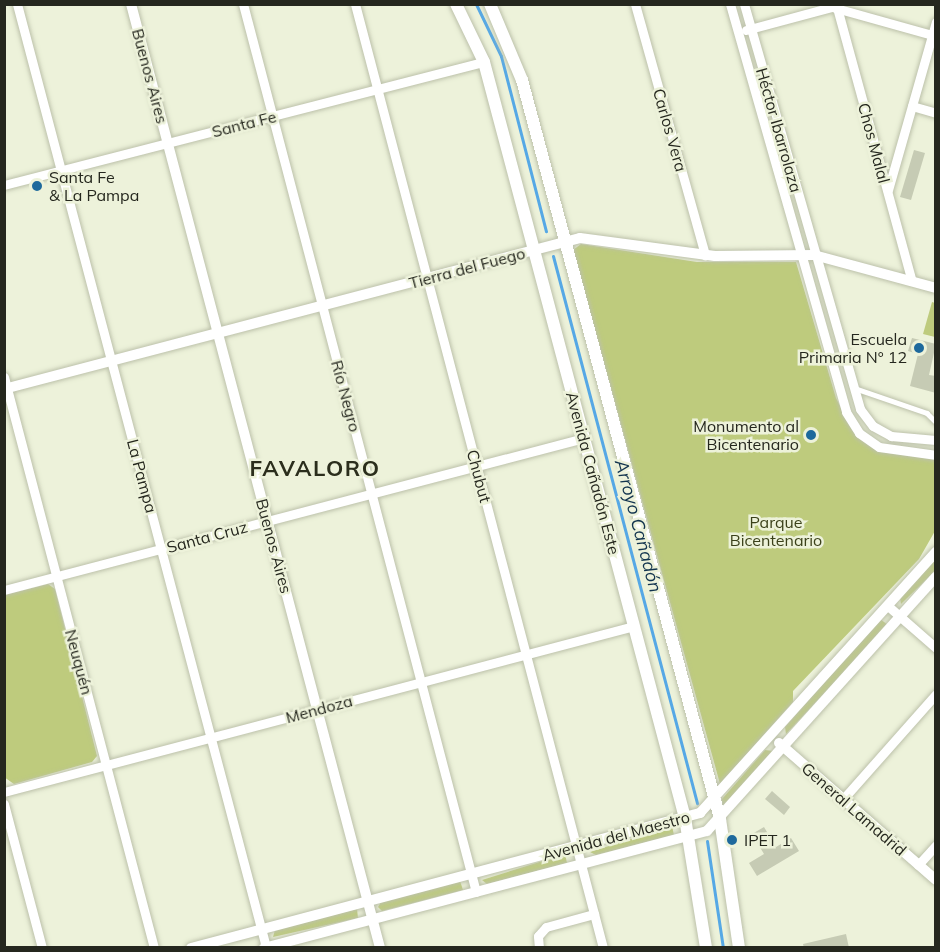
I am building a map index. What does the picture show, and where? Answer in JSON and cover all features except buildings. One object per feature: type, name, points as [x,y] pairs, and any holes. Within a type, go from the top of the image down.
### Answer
[{"type":"main road","name":"Avenida Cañadón Este","points":[[456,4],[484,62],[685,818],[706,948]]},
{"type":"main road","name":"Avenida Cañadón Este","points":[[490,4],[518,64],[716,801],[739,948]]},
{"type":"street","name":"La Pampa","points":[[17,4],[265,947]]},
{"type":"street","name":"Buenos Aires","points":[[131,4],[380,948]]},
{"type":"street","name":"Río Negro","points":[[243,4],[476,892]]},
{"type":"street","name":"Chubut","points":[[355,4],[603,948]]},
{"type":"street","name":"Carlos Vera","points":[[635,4],[705,255]]},
{"type":"street","name":"Héctor Ibarrolaza","points":[[730,4],[799,254],[852,423],[868,441],[889,451],[936,455]]},
{"type":"street","name":"Héctor Ibarrolaza","points":[[744,4],[851,384],[865,418],[881,432],[936,440]]},
{"type":"street","points":[[738,32],[837,6],[932,35]]},
{"type":"street","name":"Chos Malal","points":[[837,6],[912,281]]},
{"type":"street","points":[[887,190],[936,22]]},
{"type":"street","name":"Santa Fe","points":[[4,185],[484,62]]},
{"type":"street","points":[[912,106],[936,112]]},
{"type":"street","name":"Tierra del Fuego","points":[[5,385],[111,361],[566,241],[598,238],[705,255],[814,255],[936,288]]},
{"type":"street","name":"Neuquén","points":[[5,385],[154,948]]},
{"type":"street","name":"Santa Cruz","points":[[4,590],[584,438]]},
{"type":"street","name":"Avenida del Maestro","points":[[191,948],[685,818],[716,801],[936,552]]},
{"type":"street","name":"Avenida del Maestro","points":[[265,947],[707,831],[936,576]]},
{"type":"street","points":[[888,606],[936,648]]},
{"type":"street","name":"Mendoza","points":[[4,792],[634,626]]},
{"type":"street","points":[[843,799],[936,694]]},
{"type":"street","name":"General Lamadrid","points":[[772,737],[936,880]]},
{"type":"street","points":[[4,804],[42,948]]},
{"type":"street","points":[[918,865],[936,845]]},
{"type":"street","points":[[539,948],[538,936],[546,927],[594,914]]},
{"type":"lane","points":[[851,384],[868,396],[923,412],[936,422]]},
{"type":"green space","name":"Parque Bicentenario","points":[[581,244],[697,262],[796,262],[836,398],[852,430],[881,452],[935,459],[935,531],[919,559],[793,691],[793,702],[720,784],[573,250]]},
{"type":"green space","points":[[932,302],[935,303],[935,337],[923,334]]},
{"type":"green space","points":[[935,557],[935,571],[901,604],[900,598]]},
{"type":"green space","points":[[48,584],[55,589],[97,756],[92,762],[14,784],[4,777],[5,595]]},
{"type":"green space","points":[[880,619],[888,625],[786,734],[785,727]]},
{"type":"green space","points":[[765,750],[773,751],[723,806],[722,799]]},
{"type":"green space","points":[[672,826],[674,835],[596,855],[590,852]]},
{"type":"green space","points":[[565,854],[567,863],[487,884],[482,880]]},
{"type":"green space","points":[[460,881],[463,890],[382,911],[378,907],[381,902]]},
{"type":"green space","points":[[357,909],[358,918],[273,937],[275,930]]},
{"type":"waterway","points":[[476,4],[501,56],[546,231]]},
{"type":"waterway","name":"Arroyo Cañadón","points":[[553,256],[697,803]]},
{"type":"waterway","name":"Arroyo Cañadón","points":[[707,841],[723,948]]},
{"type":"place","name":"Santa Fe & La Pampa","points":[[37,186]]},
{"type":"place","name":"Escuela Primaria N° 12","points":[[919,348]]},
{"type":"place","name":"Monumento al Bicentenario","points":[[811,435]]},
{"type":"place","name":"IPET 1","points":[[732,840]]},
{"type":"district","name":"FAVALORO","points":[[315,469]]}]
